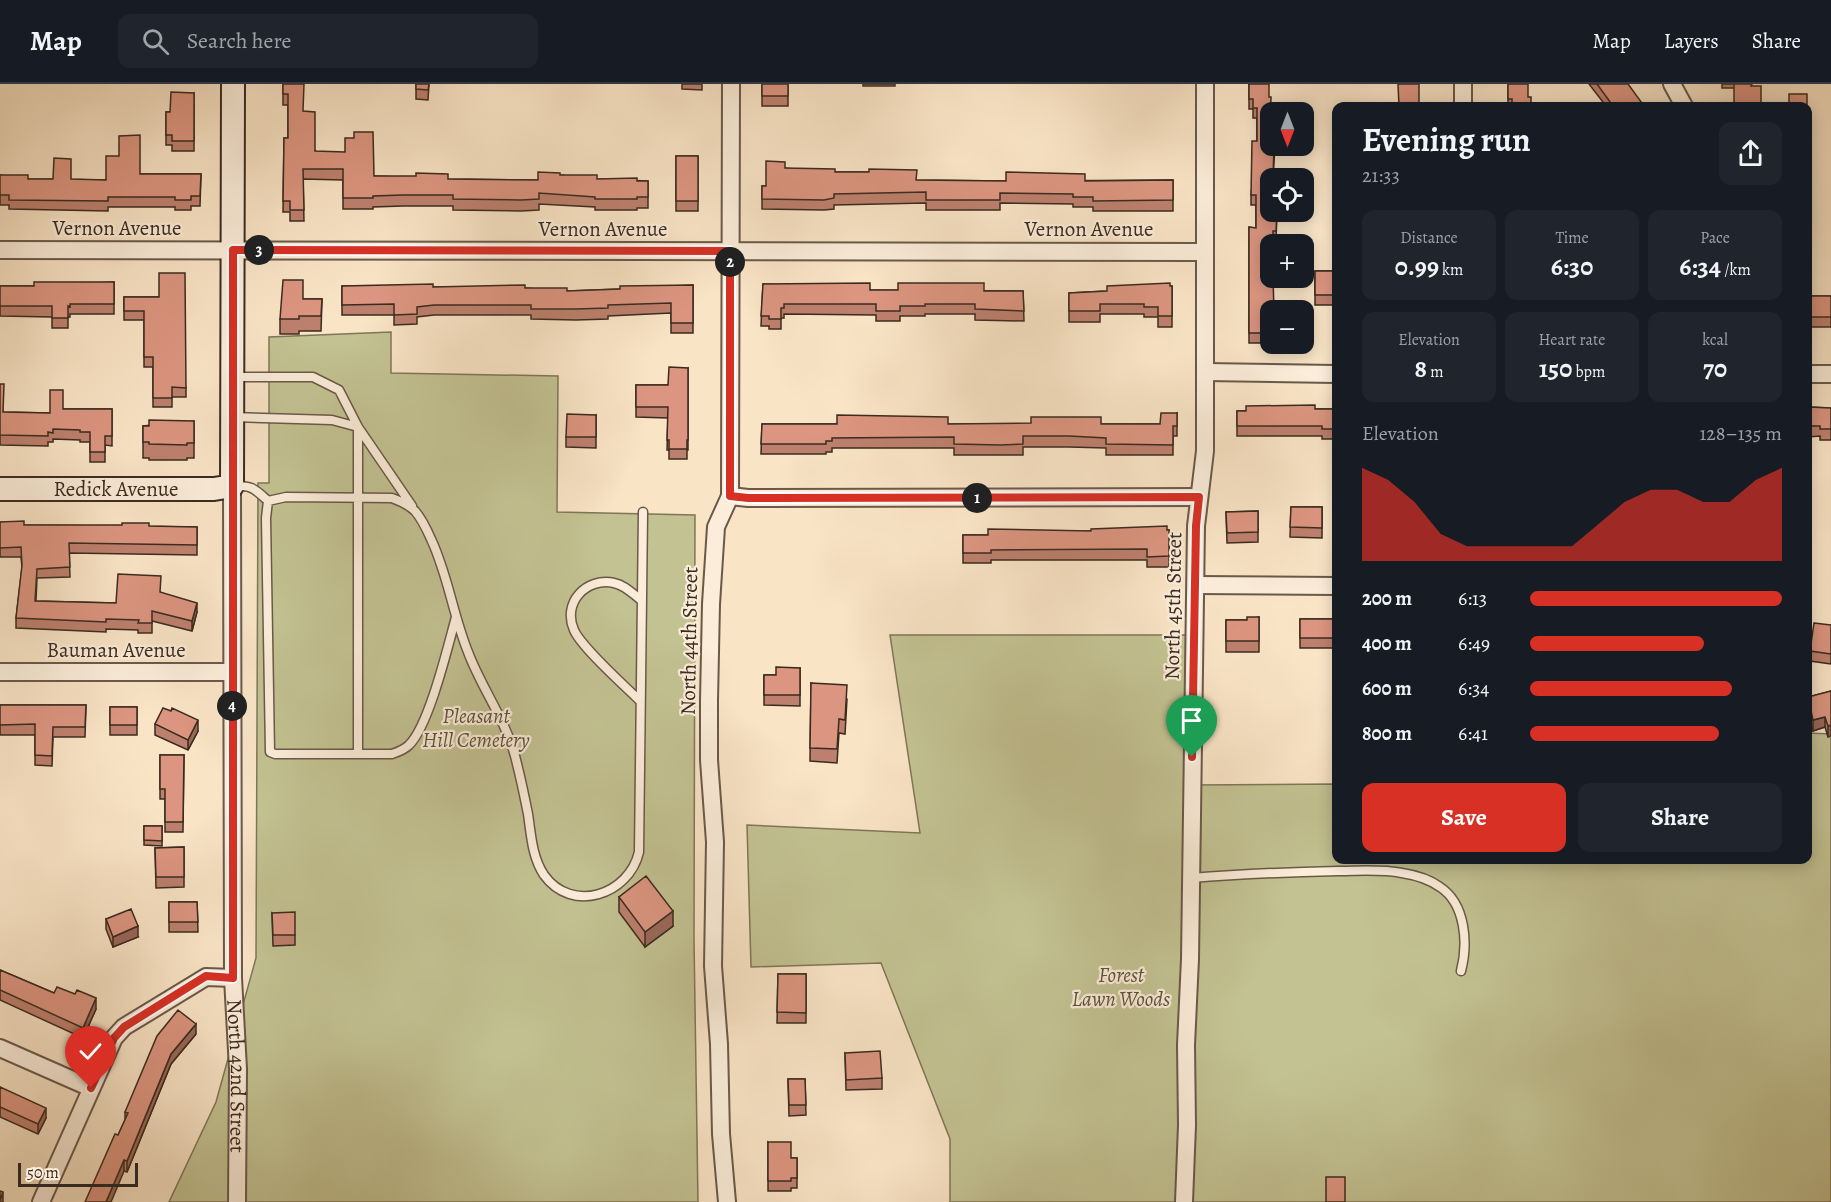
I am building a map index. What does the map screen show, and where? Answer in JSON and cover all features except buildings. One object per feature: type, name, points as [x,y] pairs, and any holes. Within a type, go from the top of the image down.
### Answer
[{"type":"street","name":"North 42nd Street","points":[[233,84],[233,978],[237,1069],[237,1202]]},
{"type":"street","name":"North 44th Street","points":[[727,1202],[721,1134],[719,1044],[713,966],[715,842],[709,760],[709,700],[711,604],[716,527],[730,496],[731,84]]},
{"type":"street","name":"North 45th Street","points":[[1184,1202],[1196,585],[1199,497],[1205,452],[1205,84]]},
{"type":"street","points":[[1463,84],[1463,102]]},
{"type":"street","points":[[1672,84],[1682,102]]},
{"type":"street","name":"Vernon Avenue","points":[[0,250],[1205,252]]},
{"type":"street","points":[[1205,372],[1332,374]]},
{"type":"street","points":[[1812,374],[1831,374]]},
{"type":"street","name":"Redick Avenue","points":[[0,489],[214,489],[232,486]]},
{"type":"street","points":[[730,496],[748,498],[1199,497]]},
{"type":"street","points":[[1196,585],[1332,586]]},
{"type":"street","name":"Bauman Avenue","points":[[0,672],[232,672]]},
{"type":"street","points":[[41,1202],[114,1038],[124,1027],[206,976],[233,978]]},
{"type":"street","points":[[0,1048],[91,1088]]},
{"type":"lane","points":[[232,376],[313,377],[339,390],[358,427],[425,525],[439,555],[468,653],[513,747],[536,858],[545,875],[555,885],[567,892],[588,896],[610,891],[624,882],[639,852],[643,512]]},
{"type":"lane","points":[[232,417],[332,420],[358,427]]},
{"type":"lane","points":[[358,427],[358,754]]},
{"type":"lane","points":[[232,486],[247,485],[268,501]]},
{"type":"lane","points":[[268,501],[285,497],[392,498],[404,502],[415,512]]},
{"type":"lane","points":[[268,501],[266,518],[270,752],[275,754],[392,754],[408,746],[415,738],[436,687],[456,616]]},
{"type":"lane","points":[[640,701],[579,639],[571,623],[571,612],[578,595],[596,582],[604,581],[622,585],[641,600]]},
{"type":"lane","points":[[1191,878],[1367,871],[1400,872],[1423,878],[1445,891],[1457,906],[1463,929],[1464,958],[1461,971]]},
{"type":"green space","name":"Pleasant Hill Cemetery","points":[[391,332],[391,373],[558,376],[557,512],[695,515],[694,940],[698,1202],[169,1202],[216,1102],[256,958],[258,483],[269,483],[269,337]]},
{"type":"green space","name":"Forest Lawn Woods","points":[[890,635],[1195,635],[1192,785],[1332,784],[1332,864],[1812,864],[1812,733],[1831,734],[1831,1202],[950,1202],[950,1139],[881,963],[751,967],[747,825],[920,833]]},
{"type":"route","points":[[91,1088],[114,1038],[124,1027],[206,976],[233,978],[233,250],[730,251],[730,496],[748,498],[1199,497],[1196,526],[1192,757]]}]
